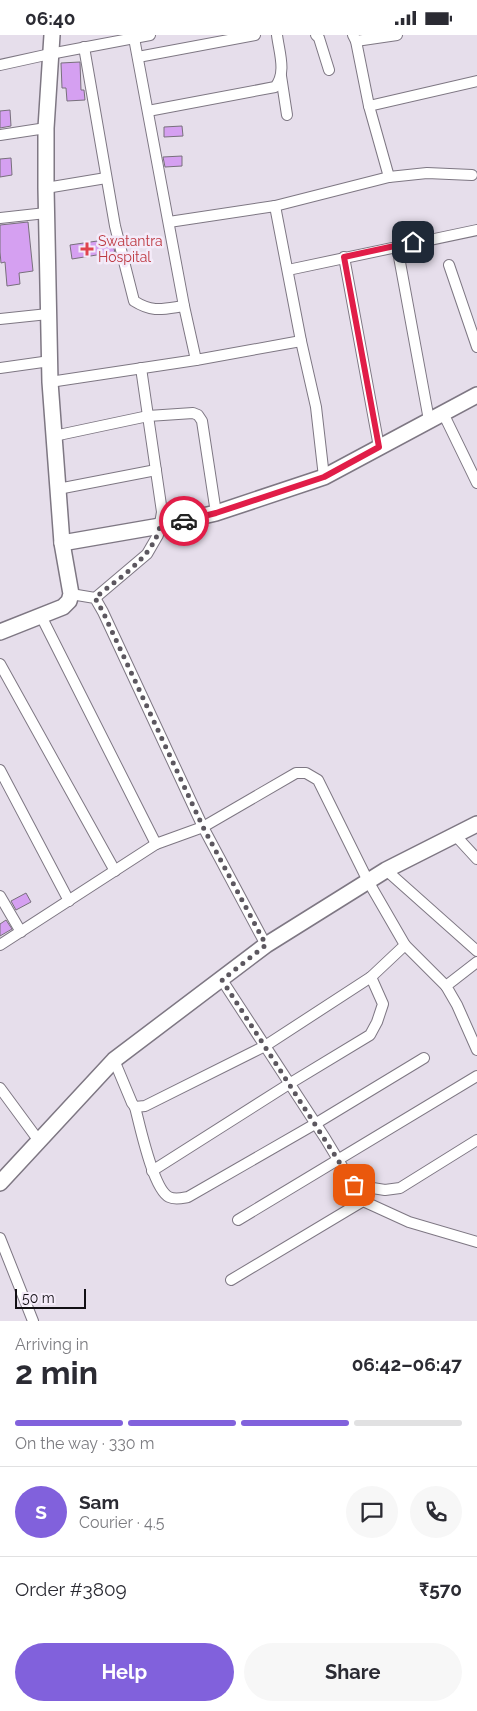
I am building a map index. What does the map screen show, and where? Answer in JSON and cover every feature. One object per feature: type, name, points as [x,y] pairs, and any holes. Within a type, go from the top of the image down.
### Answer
[{"type":"street","points":[[0,632],[67,604],[70,595],[62,543],[48,314],[46,128],[52,35]]},
{"type":"street","points":[[136,47],[150,35]]},
{"type":"street","points":[[0,65],[84,47],[136,47],[150,55],[255,35]]},
{"type":"street","points":[[277,35],[287,115]]},
{"type":"street","points":[[316,35],[319,38],[329,70]]},
{"type":"street","points":[[389,177],[369,107],[354,38],[398,35]]},
{"type":"street","points":[[84,47],[115,226],[134,301],[145,308],[159,309],[184,306]]},
{"type":"street","points":[[136,47],[184,306],[196,360]]},
{"type":"street","points":[[148,111],[275,87],[280,81],[281,76]]},
{"type":"street","points":[[369,107],[477,81]]},
{"type":"street","points":[[0,135],[46,128]]},
{"type":"street","points":[[169,222],[275,205],[389,177],[427,173],[472,175]]},
{"type":"street","points":[[46,188],[106,178]]},
{"type":"street","points":[[275,205],[300,341],[316,407],[324,477]]},
{"type":"street","points":[[0,217],[46,213]]},
{"type":"street","points":[[288,270],[477,230]]},
{"type":"street","points":[[397,246],[429,420]]},
{"type":"street","points":[[344,257],[379,447]]},
{"type":"street","points":[[449,265],[477,347]]},
{"type":"street","points":[[0,319],[48,314]]},
{"type":"street","points":[[0,368],[50,371],[67,379],[196,360],[300,341]]},
{"type":"street","points":[[70,595],[95,598],[147,554],[158,535],[162,512],[141,368]]},
{"type":"street","points":[[62,543],[160,526],[216,513],[324,477],[477,396]]},
{"type":"street","points":[[54,436],[148,416],[193,413],[198,415],[202,421],[216,513]]},
{"type":"street","points":[[443,413],[477,483]]},
{"type":"street","points":[[58,489],[156,470]]},
{"type":"street","points":[[95,598],[203,827],[266,945]]},
{"type":"street","points":[[41,616],[156,844]]},
{"type":"street","points":[[0,664],[115,871]]},
{"type":"street","points":[[0,770],[69,901]]},
{"type":"street","points":[[0,945],[156,844],[203,827],[296,773],[306,773],[318,780],[368,881],[404,945],[446,986],[457,1005],[477,1050]]},
{"type":"street","points":[[2,1177],[39,1141],[114,1061],[266,945],[386,870],[477,824]]},
{"type":"street","points":[[455,835],[477,859]]},
{"type":"street","points":[[386,870],[477,951]]},
{"type":"street","points":[[0,896],[21,932]]},
{"type":"street","points":[[135,1107],[145,1106],[265,1046],[371,977],[404,945]]},
{"type":"street","points":[[446,986],[477,961]]},
{"type":"street","points":[[152,1171],[370,1035],[378,1022],[383,1004],[371,977]]},
{"type":"street","points":[[222,980],[316,1124],[363,1201],[409,1222],[477,1242]]},
{"type":"street","points":[[114,1061],[135,1107],[152,1171],[163,1192],[169,1197],[177,1199],[188,1197],[316,1124],[424,1058]]},
{"type":"street","points":[[238,1220],[339,1161],[477,1076]]},
{"type":"street","points":[[0,1088],[39,1141]]},
{"type":"street","points":[[354,1185],[385,1190],[400,1188],[477,1140]]},
{"type":"street","points":[[231,1280],[363,1201]]},
{"type":"street","points":[[0,1237],[33,1321]]},
{"type":"building","points":[[80,62],[81,90],[84,90],[85,100],[67,101],[66,88],[62,88],[61,63]]},
{"type":"building","points":[[10,110],[11,126],[0,128],[0,111]]},
{"type":"building","points":[[182,126],[183,136],[164,137],[164,127]]},
{"type":"building","points":[[182,156],[182,166],[165,167],[163,157]]},
{"type":"building","points":[[11,158],[12,175],[0,177],[0,159]]},
{"type":"building","points":[[28,222],[33,271],[19,273],[20,284],[7,286],[5,262],[1,263],[0,225]]},
{"type":"building","points":[[111,239],[115,252],[72,259],[70,245]]},
{"type":"building","points":[[26,893],[31,902],[16,910],[11,901]]},
{"type":"building","points":[[6,920],[12,929],[0,936],[0,924]]},
{"type":"way so far","points":[[184,521],[160,526],[158,535],[147,554],[95,598],[203,827],[266,945],[222,980],[354,1185]]},
{"type":"place","name":"Swatantra Hospital","points":[[87,249]]},
{"type":"route","points":[[184,521],[216,513],[324,477],[379,447],[344,257],[413,242]]}]
